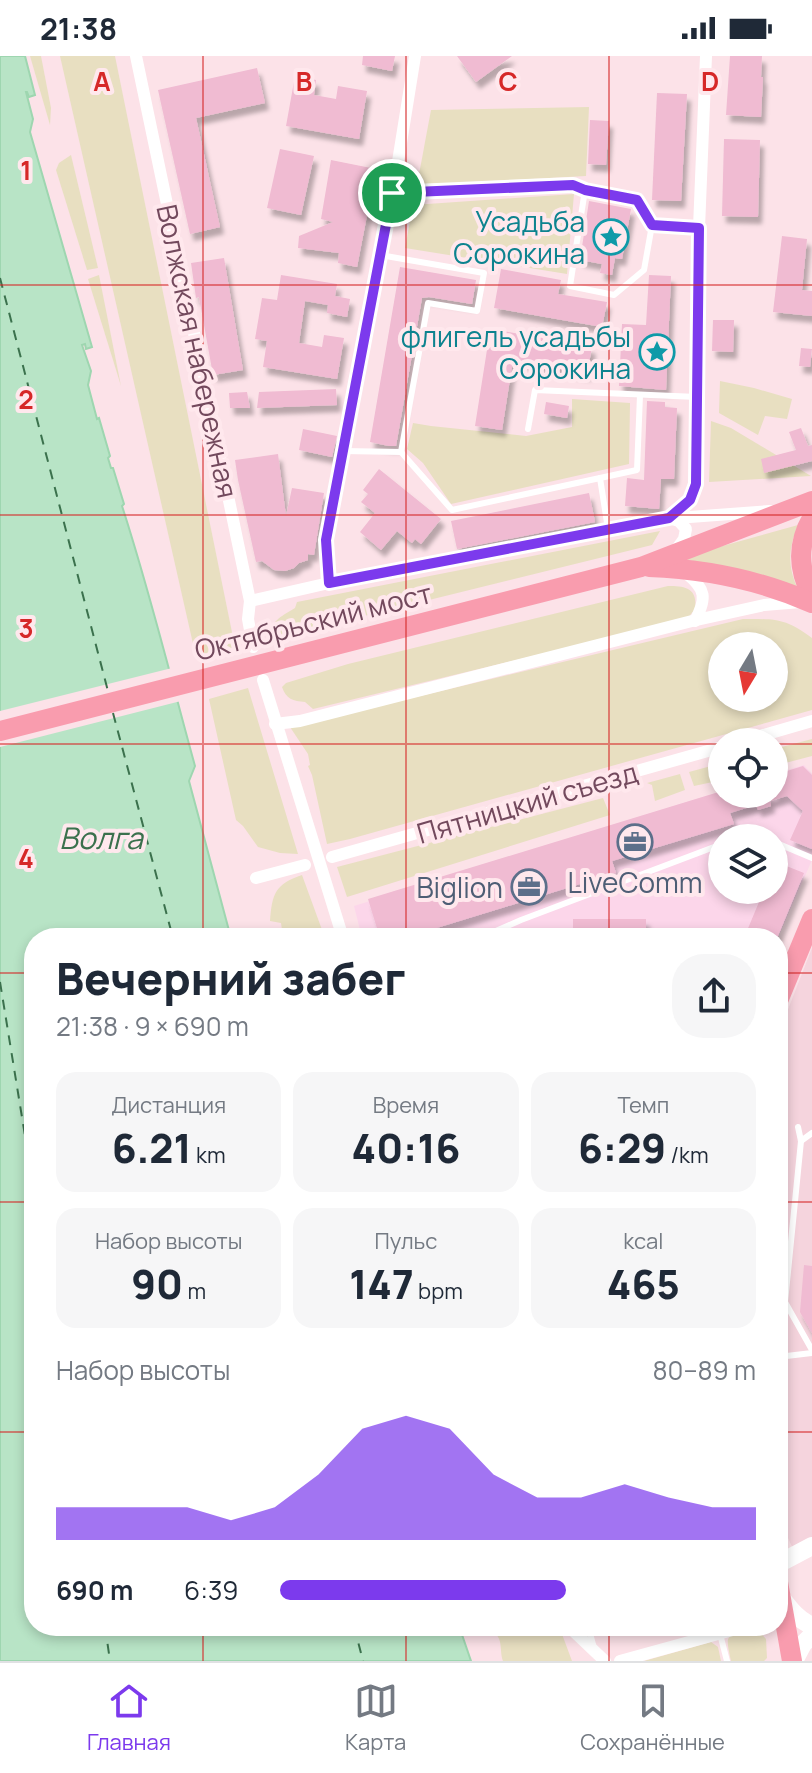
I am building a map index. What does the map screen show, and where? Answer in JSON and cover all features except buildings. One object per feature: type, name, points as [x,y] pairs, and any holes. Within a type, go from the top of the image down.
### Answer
[{"type":"main road","points":[[675,562],[812,501]]},
{"type":"main road","points":[[811,600],[802,573],[800,549],[812,518]]},
{"type":"main road","points":[[675,562],[811,600]]},
{"type":"main road","name":"Октябрьский мост","points":[[0,731],[641,567],[675,562]]},
{"type":"main road","points":[[788,977],[812,919]]},
{"type":"main road","points":[[788,1559],[812,1546]]},
{"type":"main road","points":[[788,1610],[812,1626]]},
{"type":"main road","points":[[793,1661],[812,1635]]},
{"type":"main road","points":[[787,1636],[793,1661]]},
{"type":"street","name":"Волжская набережная","points":[[136,56],[250,601],[248,619],[253,647]]},
{"type":"street","points":[[329,583],[326,540],[415,56]]},
{"type":"street","points":[[669,518],[690,500],[696,484],[699,228],[706,56]]},
{"type":"street","points":[[392,193],[579,188]]},
{"type":"street","points":[[250,601],[669,518],[786,510]]},
{"type":"street","points":[[669,518],[679,521],[686,529],[675,562],[698,582],[704,595],[695,621]]},
{"type":"street","points":[[275,724],[300,721],[764,605],[811,600]]},
{"type":"street","points":[[263,680],[340,928]]},
{"type":"street","points":[[788,728],[812,721]]},
{"type":"street","name":"Пятницкий съезд","points":[[332,857],[708,751]]},
{"type":"street","points":[[256,878],[305,865]]},
{"type":"street","points":[[579,1636],[600,1656]]},
{"type":"street","points":[[620,1661],[713,1636]]},
{"type":"lane","points":[[579,188],[637,200],[652,225],[644,270],[614,295],[570,286],[579,188]]},
{"type":"lane","points":[[652,225],[699,228]]},
{"type":"lane","points":[[380,255],[484,273],[477,311],[428,303],[401,452]]},
{"type":"lane","points":[[528,429],[535,390],[697,397]]},
{"type":"lane","points":[[343,451],[401,452],[452,510],[637,470],[640,395]]},
{"type":"lane","points":[[600,478],[608,529]]},
{"type":"lane","points":[[788,848],[812,858]]},
{"type":"lane","points":[[503,928],[708,849]]},
{"type":"lane","points":[[788,1272],[801,1141],[798,1127]]},
{"type":"lane","points":[[801,1141],[812,1133]]},
{"type":"lane","points":[[788,1307],[812,1351],[807,1355],[788,1356]]},
{"type":"lane","points":[[592,1636],[600,1656]]},
{"type":"lane","points":[[721,1636],[727,1661]]},
{"type":"shaded area","points":[[30,56],[41,56],[51,108],[50,125]]},
{"type":"shaded area","points":[[60,56],[115,56],[235,647],[196,657]]},
{"type":"shaded area","points":[[589,107],[586,176],[417,185],[431,110]]},
{"type":"shaded area","points":[[71,155],[98,268],[87,270],[56,170],[59,163]]},
{"type":"shaded area","points":[[574,194],[567,274],[405,248],[413,205]]},
{"type":"shaded area","points":[[99,275],[121,386],[88,279]]},
{"type":"shaded area","points":[[720,381],[792,399],[787,419],[765,416],[758,435],[719,413]]},
{"type":"shaded area","points":[[572,399],[630,403],[629,464],[451,504],[423,463],[407,449],[413,423],[526,436],[572,427]]},
{"type":"shaded area","points":[[711,421],[731,428],[811,476],[709,482]]},
{"type":"shaded area","points":[[798,525],[790,556],[797,587],[742,571],[687,560],[690,555]]},
{"type":"shaded area","points":[[660,531],[652,545],[271,639],[271,628],[295,608],[297,602]]},
{"type":"shaded area","points":[[668,586],[692,592],[695,609],[687,619],[313,709],[305,702],[290,699],[282,687],[286,683],[348,664]]},
{"type":"shaded area","points":[[743,619],[779,621],[812,638],[812,710],[748,728],[708,728],[708,739],[350,839],[327,844],[308,766],[308,754],[290,727]]},
{"type":"shaded area","points":[[248,688],[298,854],[258,847],[236,820],[209,699]]},
{"type":"shaded area","points":[[812,739],[812,756],[788,762],[788,745]]},
{"type":"shaded area","points":[[804,765],[812,774],[812,860],[782,928],[360,928],[354,906],[708,795],[708,808],[788,808],[788,770]]},
{"type":"shaded area","points":[[708,767],[708,783],[694,786],[689,772]]},
{"type":"shaded area","points":[[680,774],[685,790],[655,801],[652,785],[647,783]]},
{"type":"shaded area","points":[[603,798],[610,815],[347,897],[337,867]]},
{"type":"shaded area","points":[[302,875],[321,928],[282,928],[281,923],[270,921],[274,897],[286,882]]},
{"type":"shaded area","points":[[812,948],[812,1546],[794,1551],[788,1538],[788,1009]]},
{"type":"shaded area","points":[[497,1636],[563,1636],[572,1661],[503,1661]]},
{"type":"shaded area","points":[[763,1636],[767,1658],[764,1661],[731,1661],[729,1637]]},
{"type":"shaded area","points":[[711,1642],[718,1647],[721,1661],[644,1661]]},
{"type":"water","name":"Волга","points":[[0,56],[25,56],[35,95],[29,97],[26,92],[33,119],[30,132],[92,347],[86,349],[85,344],[82,345],[91,371],[88,385],[124,504],[122,506],[195,766],[189,781],[228,928],[24,928],[24,1636],[462,1636],[471,1661],[0,1661]]},
{"type":"pier","points":[[172,668],[181,701],[0,747],[0,711]]},
{"type":"ferry route","points":[[0,278],[109,695]]},
{"type":"ferry route","points":[[113,713],[170,928]]},
{"type":"ferry route","points":[[0,982],[24,1130]]},
{"type":"ferry route","points":[[106,1636],[110,1661]]},
{"type":"ferry route","points":[[357,1636],[363,1661]]},
{"type":"place","name":"Усадьба Сорокина","points":[[611,237]]},
{"type":"place","name":"флигель усадьбы Сорокина","points":[[657,352]]},
{"type":"place","name":"LiveComm","points":[[635,842]]},
{"type":"place","name":"Biglion","points":[[529,887]]},
{"type":"route","points":[[573,185],[637,200],[652,225],[699,228],[696,484],[690,500],[669,518],[329,583],[326,540],[392,193],[573,185]]}]
